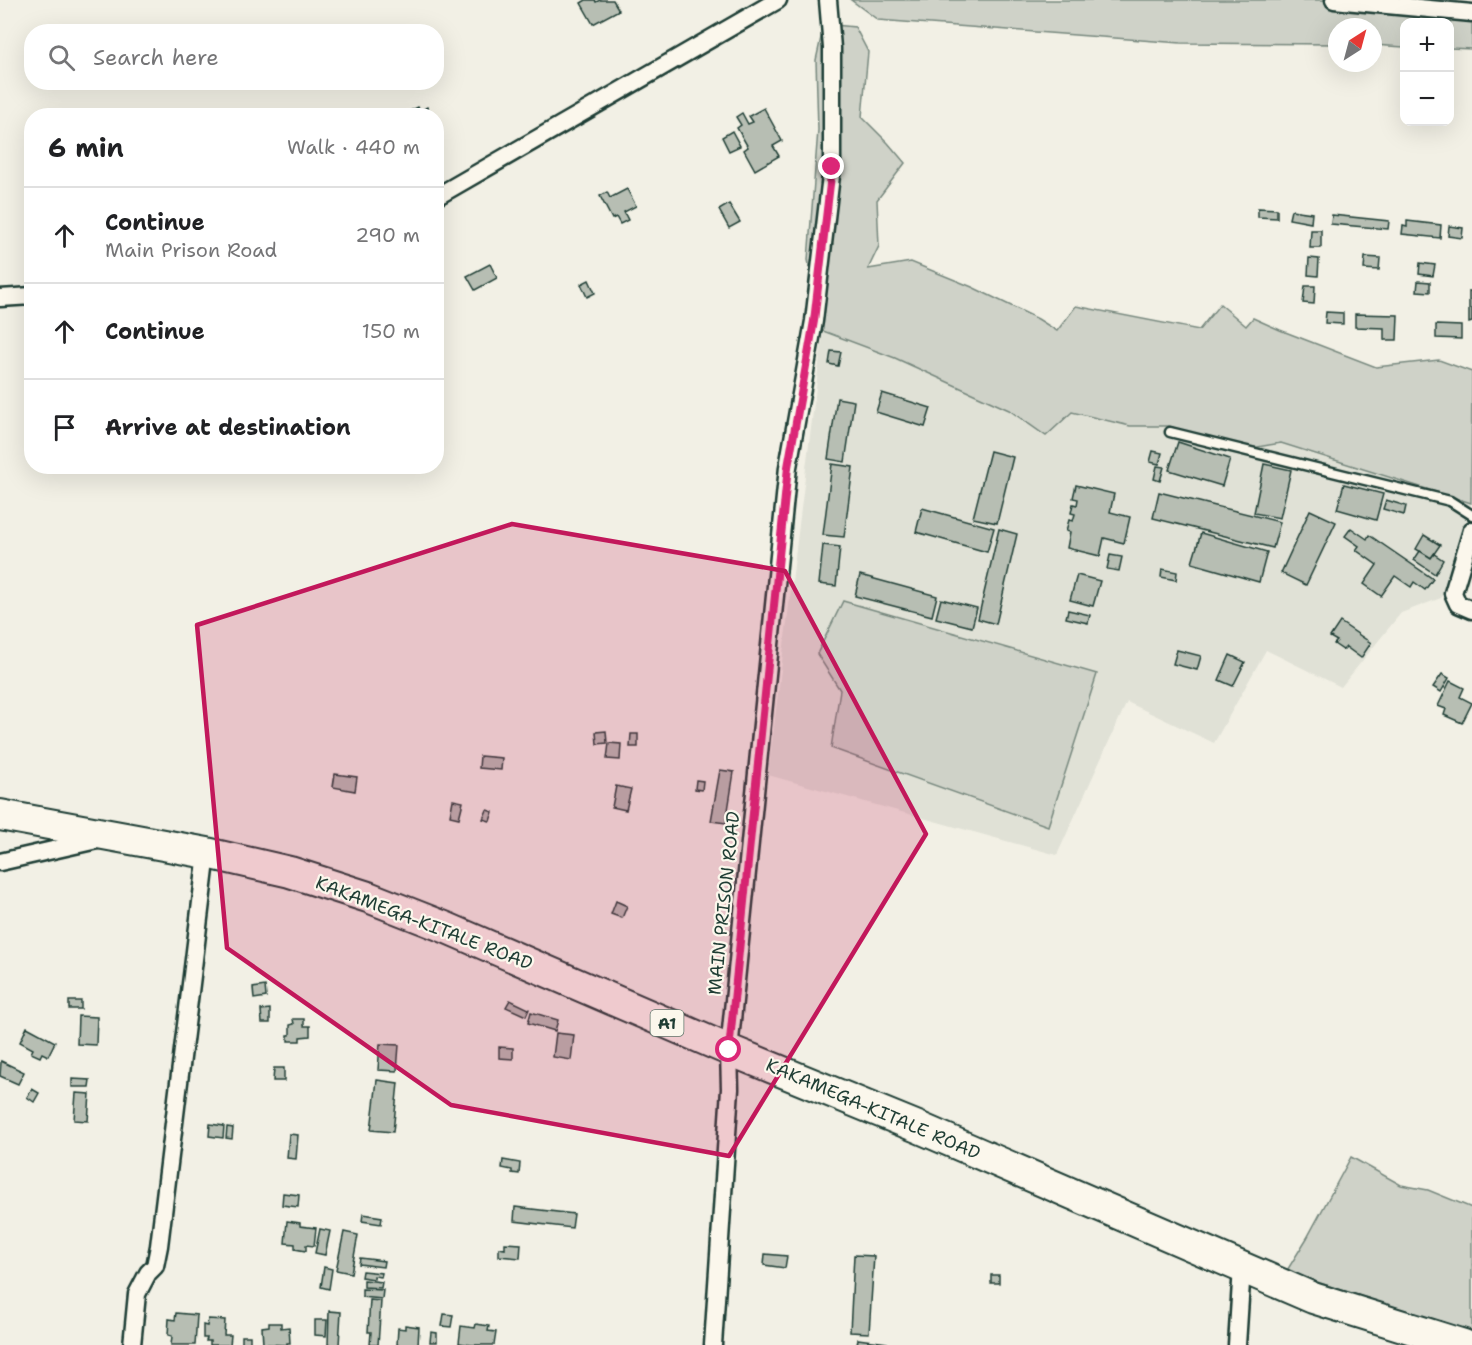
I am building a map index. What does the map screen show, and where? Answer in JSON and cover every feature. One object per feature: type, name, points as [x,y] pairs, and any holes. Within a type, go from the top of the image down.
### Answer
[{"type":"highway","name":"KAKAMEGA-KITALE ROAD","points":[[0,815],[207,853],[290,872],[368,897],[447,928],[729,1050],[930,1132],[1313,1298],[1464,1345]]},
{"type":"highway","points":[[1313,1298],[1420,1345]]},
{"type":"street","points":[[444,191],[778,0]]},
{"type":"street","name":"MAIN PRISON ROAD","points":[[713,1345],[730,1089],[729,1050],[788,467],[814,321],[832,167],[832,48],[828,0]]},
{"type":"street","points":[[1334,0],[1472,13]]},
{"type":"street","points":[[0,298],[24,297]]},
{"type":"street","points":[[1472,516],[1470,523],[1472,529],[1453,593],[1458,604],[1472,610]]},
{"type":"street","points":[[0,862],[112,836]]},
{"type":"street","points":[[132,1345],[137,1294],[148,1273],[155,1266],[159,1246],[207,853]]},
{"type":"street","points":[[1237,1345],[1242,1267]]},
{"type":"lane","points":[[1170,432],[1450,501],[1472,516]]},
{"type":"highlighted area","points":[[512,524],[785,571],[926,834],[729,1156],[451,1105],[227,948],[197,625]]},
{"type":"shaded area","points":[[851,0],[1394,0],[1472,6],[1472,49],[1454,48],[1454,18],[1400,18],[1400,47],[1382,46],[1382,18],[1328,18],[1328,44],[1181,43],[878,20]]},
{"type":"shaded area","points":[[824,24],[855,27],[868,52],[862,117],[905,163],[877,200],[879,246],[868,269],[911,262],[972,287],[1038,319],[1057,331],[1076,306],[1199,330],[1220,304],[1246,326],[1253,318],[1376,367],[1439,360],[1472,372],[1471,503],[1281,443],[1252,448],[1219,442],[1169,426],[1130,426],[1072,412],[1046,436],[1009,410],[895,358],[823,331],[808,260],[818,130],[816,60]]},
{"type":"shaded area","points":[[823,331],[895,358],[1009,410],[1046,436],[1072,412],[1130,426],[1169,426],[1219,442],[1252,448],[1281,443],[1471,503],[1472,501],[1441,598],[1401,613],[1341,687],[1266,650],[1214,743],[1127,702],[1057,855],[768,775]]},
{"type":"shaded area","points":[[843,601],[1097,674],[1048,826],[831,748],[840,690],[817,654]]},
{"type":"shaded area","points":[[1351,1157],[1401,1185],[1428,1190],[1472,1208],[1472,1332],[1286,1272]]},
{"type":"building","points":[[586,0],[596,2],[613,0],[619,10],[593,24],[581,3]]},
{"type":"building","points":[[764,108],[782,141],[773,146],[779,156],[755,170],[744,150],[748,147],[737,128],[741,125],[736,117],[742,113],[748,124],[753,122],[749,116]]},
{"type":"building","points":[[732,131],[740,146],[729,151],[722,137]]},
{"type":"building","points":[[627,189],[636,206],[624,212],[628,220],[620,224],[616,217],[612,219],[600,196],[607,192],[610,198]]},
{"type":"building","points":[[729,204],[740,222],[729,228],[719,210]]},
{"type":"building","points":[[1258,208],[1277,209],[1277,218],[1258,217]]},
{"type":"building","points":[[1291,210],[1312,213],[1311,223],[1289,219]]},
{"type":"building","points":[[1332,215],[1389,221],[1388,229],[1331,224]]},
{"type":"building","points":[[1407,221],[1441,225],[1440,238],[1402,234],[1403,226],[1407,227]]},
{"type":"building","points":[[1449,226],[1463,228],[1462,238],[1448,236]]},
{"type":"building","points":[[1311,230],[1321,230],[1321,248],[1310,248]]},
{"type":"building","points":[[1365,257],[1380,258],[1379,270],[1364,269]]},
{"type":"building","points":[[1309,258],[1319,259],[1318,276],[1308,275]]},
{"type":"building","points":[[1420,263],[1435,265],[1433,276],[1419,274]]},
{"type":"building","points":[[490,264],[497,278],[475,290],[467,276]]},
{"type":"building","points":[[589,280],[595,293],[587,297],[581,284]]},
{"type":"building","points":[[1418,281],[1430,282],[1430,292],[1417,291]]},
{"type":"building","points":[[1305,286],[1315,286],[1314,304],[1303,303]]},
{"type":"building","points":[[1469,291],[1472,291],[1472,322],[1469,323]]},
{"type":"building","points":[[1326,312],[1343,313],[1343,324],[1325,323]]},
{"type":"building","points":[[1355,314],[1398,315],[1397,340],[1384,340],[1384,328],[1355,327]]},
{"type":"building","points":[[1436,325],[1461,326],[1461,339],[1436,338]]},
{"type":"building","points":[[831,351],[841,352],[838,366],[829,364]]},
{"type":"building","points":[[882,393],[931,408],[925,427],[876,412]]},
{"type":"building","points":[[837,398],[854,401],[845,462],[828,459]]},
{"type":"building","points":[[1178,442],[1230,459],[1222,486],[1169,470]]},
{"type":"building","points":[[990,451],[1013,457],[997,523],[973,518]]},
{"type":"building","points":[[1153,451],[1162,453],[1159,464],[1150,462]]},
{"type":"building","points":[[832,464],[853,467],[844,537],[823,535]]},
{"type":"building","points":[[1264,464],[1291,470],[1280,518],[1254,513]]},
{"type":"building","points":[[1157,466],[1164,467],[1160,481],[1154,479]]},
{"type":"building","points":[[1344,484],[1383,494],[1376,520],[1337,509]]},
{"type":"building","points":[[1076,485],[1114,494],[1110,512],[1130,517],[1124,543],[1104,538],[1100,556],[1067,548],[1070,532],[1066,531],[1069,520],[1073,521],[1075,514],[1071,513],[1073,504],[1077,505],[1078,499],[1073,498]]},
{"type":"building","points":[[1159,492],[1280,522],[1273,548],[1153,518]]},
{"type":"building","points":[[1386,500],[1406,506],[1404,515],[1383,509]]},
{"type":"building","points":[[922,508],[994,528],[987,552],[916,532]]},
{"type":"building","points":[[1310,510],[1336,522],[1306,585],[1281,573]]},
{"type":"building","points":[[1351,528],[1367,539],[1369,535],[1433,579],[1425,590],[1414,582],[1411,587],[1395,576],[1381,596],[1364,584],[1377,565],[1356,550],[1359,546],[1345,536]]},
{"type":"building","points":[[999,529],[1017,534],[996,624],[978,619]]},
{"type":"building","points":[[1201,533],[1267,552],[1259,582],[1192,563]]},
{"type":"building","points":[[1424,535],[1440,545],[1431,558],[1416,549]]},
{"type":"building","points":[[823,545],[840,547],[836,586],[819,584]]},
{"type":"building","points":[[1420,551],[1431,558],[1434,554],[1443,560],[1435,574],[1414,560]]},
{"type":"building","points":[[1110,555],[1122,557],[1119,571],[1107,569]]},
{"type":"building","points":[[1162,569],[1177,572],[1176,580],[1161,577]]},
{"type":"building","points":[[860,575],[937,596],[932,616],[855,596]]},
{"type":"building","points":[[1077,575],[1100,581],[1093,606],[1070,600]]},
{"type":"building","points":[[941,599],[977,608],[972,627],[936,618]]},
{"type":"building","points":[[1068,610],[1090,615],[1088,623],[1066,618]]},
{"type":"building","points":[[1340,622],[1371,643],[1361,658],[1346,647],[1343,650],[1334,644],[1337,641],[1330,637]]},
{"type":"building","points":[[1177,650],[1201,656],[1197,670],[1173,664]]},
{"type":"building","points":[[1230,655],[1245,662],[1233,686],[1219,680]]},
{"type":"building","points":[[1442,674],[1449,678],[1441,692],[1433,687]]},
{"type":"building","points":[[1450,681],[1464,688],[1460,697],[1472,703],[1462,723],[1444,715],[1446,709],[1438,706]]},
{"type":"building","points":[[606,731],[607,743],[597,744],[596,732]]},
{"type":"building","points":[[631,734],[638,734],[638,747],[630,747]]},
{"type":"building","points":[[609,743],[621,744],[620,760],[607,759]]},
{"type":"building","points":[[480,756],[502,758],[501,770],[479,768]]},
{"type":"building","points":[[720,770],[734,772],[726,823],[711,821]]},
{"type":"building","points":[[335,774],[357,777],[355,791],[333,787]]},
{"type":"building","points":[[696,780],[703,781],[702,790],[695,789]]},
{"type":"building","points":[[616,786],[631,789],[626,810],[612,807]]},
{"type":"building","points":[[453,800],[463,802],[459,818],[450,816]]},
{"type":"building","points":[[487,810],[493,812],[490,821],[483,819]]},
{"type":"building","points":[[616,901],[627,906],[622,918],[611,914]]},
{"type":"building","points":[[265,986],[266,997],[254,999],[253,988]]},
{"type":"building","points":[[510,1000],[529,1009],[526,1016],[506,1007]]},
{"type":"building","points":[[69,1001],[81,1001],[81,1009],[69,1009]]},
{"type":"building","points":[[270,1009],[270,1023],[262,1023],[261,1010]]},
{"type":"building","points":[[531,1012],[558,1020],[555,1031],[528,1023]]},
{"type":"building","points":[[78,1016],[97,1017],[96,1045],[77,1044]]},
{"type":"building","points":[[293,1019],[304,1019],[304,1026],[310,1026],[310,1036],[300,1037],[300,1041],[288,1041],[290,1025],[294,1024]]},
{"type":"building","points":[[27,1027],[55,1042],[48,1056],[42,1053],[40,1057],[31,1053],[33,1049],[20,1042]]},
{"type":"building","points":[[556,1033],[574,1035],[571,1060],[553,1057]]},
{"type":"building","points":[[380,1044],[399,1045],[397,1071],[378,1070]]},
{"type":"building","points":[[499,1047],[513,1048],[513,1059],[499,1058]]},
{"type":"building","points":[[1,1061],[24,1072],[18,1084],[0,1076]]},
{"type":"building","points":[[274,1068],[284,1068],[284,1081],[273,1081]]},
{"type":"building","points":[[72,1079],[90,1080],[89,1087],[72,1087]]},
{"type":"building","points":[[377,1080],[398,1083],[393,1132],[371,1130]]},
{"type":"building","points":[[32,1089],[39,1093],[34,1102],[27,1097]]},
{"type":"building","points":[[76,1093],[90,1094],[88,1121],[74,1120]]},
{"type":"building","points":[[210,1124],[224,1126],[223,1138],[209,1136]]},
{"type":"building","points":[[227,1127],[233,1128],[232,1139],[226,1138]]},
{"type":"building","points":[[289,1134],[298,1135],[296,1159],[287,1158]]},
{"type":"building","points":[[503,1160],[520,1163],[519,1174],[502,1168]]},
{"type":"building","points":[[283,1193],[299,1195],[298,1207],[282,1205]]},
{"type":"building","points":[[515,1207],[574,1214],[572,1228],[514,1221]]},
{"type":"building","points":[[363,1214],[382,1217],[381,1224],[362,1221]]},
{"type":"building","points":[[287,1221],[300,1223],[300,1226],[316,1228],[314,1246],[306,1245],[306,1251],[295,1249],[295,1244],[285,1243]]},
{"type":"building","points":[[320,1229],[330,1231],[325,1255],[315,1253]]},
{"type":"building","points":[[344,1232],[358,1235],[351,1273],[336,1270]]},
{"type":"building","points":[[505,1243],[521,1244],[520,1258],[499,1256],[499,1248],[505,1249]]},
{"type":"building","points":[[765,1254],[787,1256],[785,1268],[764,1265]]},
{"type":"building","points":[[854,1255],[874,1256],[869,1333],[850,1332]]},
{"type":"building","points":[[360,1258],[384,1261],[383,1267],[359,1264]]},
{"type":"building","points":[[324,1267],[332,1269],[329,1289],[321,1287]]},
{"type":"building","points":[[362,1271],[382,1273],[381,1277],[374,1276],[374,1279],[361,1277]]},
{"type":"building","points":[[991,1275],[999,1275],[999,1283],[991,1283]]},
{"type":"building","points":[[364,1280],[382,1282],[381,1288],[364,1287]]},
{"type":"building","points":[[362,1289],[383,1290],[382,1299],[362,1297]]},
{"type":"building","points":[[370,1300],[381,1301],[378,1345],[370,1345],[371,1332],[368,1332]]},
{"type":"building","points":[[329,1311],[341,1312],[339,1345],[328,1345]]},
{"type":"building","points":[[176,1313],[197,1315],[195,1345],[171,1345],[172,1336],[168,1335],[169,1319],[175,1320]]},
{"type":"building","points":[[444,1314],[453,1315],[451,1327],[442,1326]]},
{"type":"building","points":[[208,1319],[225,1320],[224,1335],[231,1335],[230,1345],[210,1345],[210,1341],[206,1341],[207,1338],[203,1338],[203,1325],[207,1326]]},
{"type":"building","points":[[315,1320],[327,1320],[326,1336],[315,1335]]},
{"type":"building","points":[[269,1323],[281,1323],[281,1328],[289,1327],[290,1343],[287,1345],[263,1344],[262,1327],[269,1326]]},
{"type":"building","points":[[476,1324],[489,1326],[488,1331],[496,1332],[494,1345],[459,1343],[461,1326],[475,1328]]},
{"type":"building","points":[[405,1325],[419,1327],[418,1345],[397,1345],[398,1328],[405,1329]]},
{"type":"building","points":[[431,1332],[437,1333],[437,1342],[430,1342]]},
{"type":"building","points":[[242,1336],[250,1336],[250,1345],[242,1345]]},
{"type":"building","points":[[858,1339],[887,1343],[887,1345],[857,1345]]},
{"type":"route","points":[[729,1050],[788,467],[814,321],[832,167]]}]
